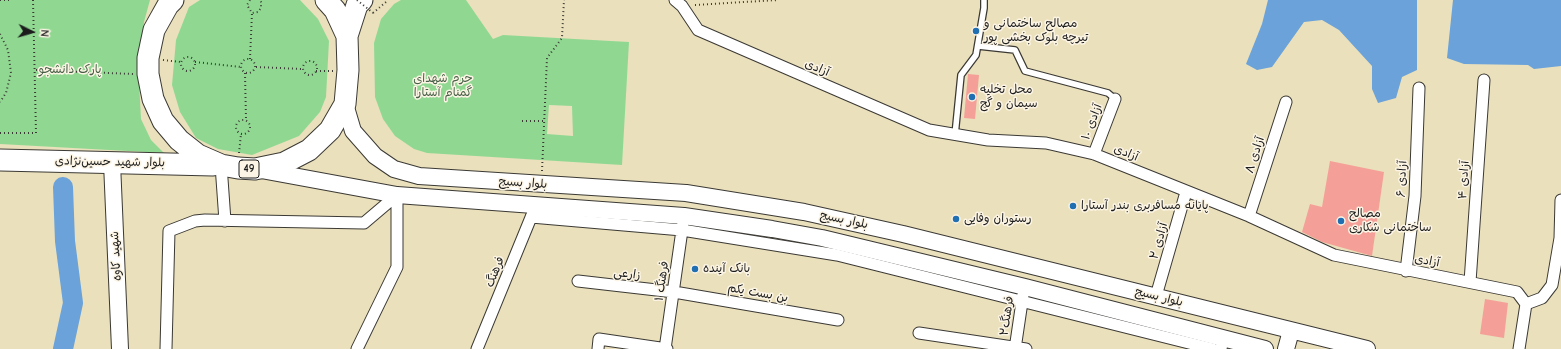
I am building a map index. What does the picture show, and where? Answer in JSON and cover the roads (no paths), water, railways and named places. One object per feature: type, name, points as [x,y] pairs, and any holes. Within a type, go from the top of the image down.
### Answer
[{"type":"highway","name":"49","points":[[173,0],[168,5],[154,30],[148,58],[148,74],[153,99],[163,121],[178,140],[198,155],[221,165],[256,169],[284,163],[310,150],[330,130],[345,104],[348,70],[347,36],[335,10],[326,0]]},
{"type":"highway","points":[[347,36],[358,5],[362,0]]},
{"type":"highway","name":"بلوار شهید حسین‌نژادی","points":[[0,160],[221,165]]},
{"type":"main road","name":"بلوار بسیج","points":[[345,104],[353,131],[375,156],[394,169],[419,176],[686,193],[840,219],[1367,349]]},
{"type":"main road","name":"شهید کاوه","points":[[112,162],[120,349]]},
{"type":"main road","name":"بلوار بسیج","points":[[256,169],[397,195],[534,211],[683,223],[822,238],[1023,294],[1219,345],[1265,349]]},
{"type":"main road","points":[[683,223],[686,193]]},
{"type":"main road","points":[[1286,349],[1291,331]]},
{"type":"street","name":"آزادی","points":[[678,3],[698,30],[929,130],[988,140],[1046,143],[1094,154],[1249,216],[1334,255],[1406,271],[1517,292],[1526,304]]},
{"type":"street","name":"آزادی ۴","points":[[1470,282],[1484,80]]},
{"type":"street","name":"آزادی ۶","points":[[1406,271],[1415,196],[1419,88]]},
{"type":"street","name":"آزادی ۱۰","points":[[1094,154],[1115,99]]},
{"type":"street","name":"آزادی ۸","points":[[1249,216],[1286,102]]},
{"type":"street","points":[[221,165],[225,221]]},
{"type":"street","name":"آزادی ۲","points":[[1156,296],[1186,192]]},
{"type":"street","points":[[166,349],[168,231],[195,221],[364,224],[397,195]]},
{"type":"street","points":[[357,349],[397,267],[397,195]]},
{"type":"street","points":[[1519,349],[1526,304],[1542,298],[1552,285],[1560,238],[1561,200]]},
{"type":"street","name":"فرهنگ","points":[[478,349],[534,211]]},
{"type":"street","name":"فرهنگ ۱","points":[[666,349],[683,223]]},
{"type":"street","name":"زارعی","points":[[578,281],[674,292]]},
{"type":"street","name":"بن بست یکم","points":[[674,292],[838,320]]},
{"type":"street","name":"فرهنگ۲","points":[[1019,348],[1023,294]]},
{"type":"street","points":[[919,333],[1019,348]]},
{"type":"street","points":[[598,349],[599,339],[666,349]]},
{"type":"lane","points":[[955,135],[961,75],[976,55],[984,0]]},
{"type":"lane","points":[[978,46],[1015,50],[1026,70],[1108,93],[1115,99]]},
{"type":"water","points":[[1268,0],[1417,0],[1417,70],[1402,77],[1396,98],[1378,103],[1372,89],[1372,66],[1339,30],[1322,20],[1304,22],[1272,67],[1257,70],[1246,64],[1262,24]]},
{"type":"water","points":[[1453,0],[1561,0],[1561,66],[1534,69],[1528,65],[1464,64],[1447,58]]},
{"type":"waterway","points":[[63,187],[65,241],[73,303],[63,349]]},
{"type":"place","name":"مصالح ساختمانی و تیرچه بلوک بخشی پور","points":[[976,31]]},
{"type":"place","name":"محل تخلیه سیمان و گچ","points":[[972,97]]},
{"type":"place","name":"پایانه مسافربری بندر آستارا","points":[[1073,206]]},
{"type":"place","name":"رستوران وفایی","points":[[956,219]]},
{"type":"place","name":"مصالح ساختمانی شکاری","points":[[1341,221]]},
{"type":"place","name":"بانک آینده","points":[[695,269]]},
{"type":"park label","name":"پارک دانشجو","points":[[70,70]]},
{"type":"park label","name":"حرم شهدای گمنام آستارا","points":[[443,86]]}]
